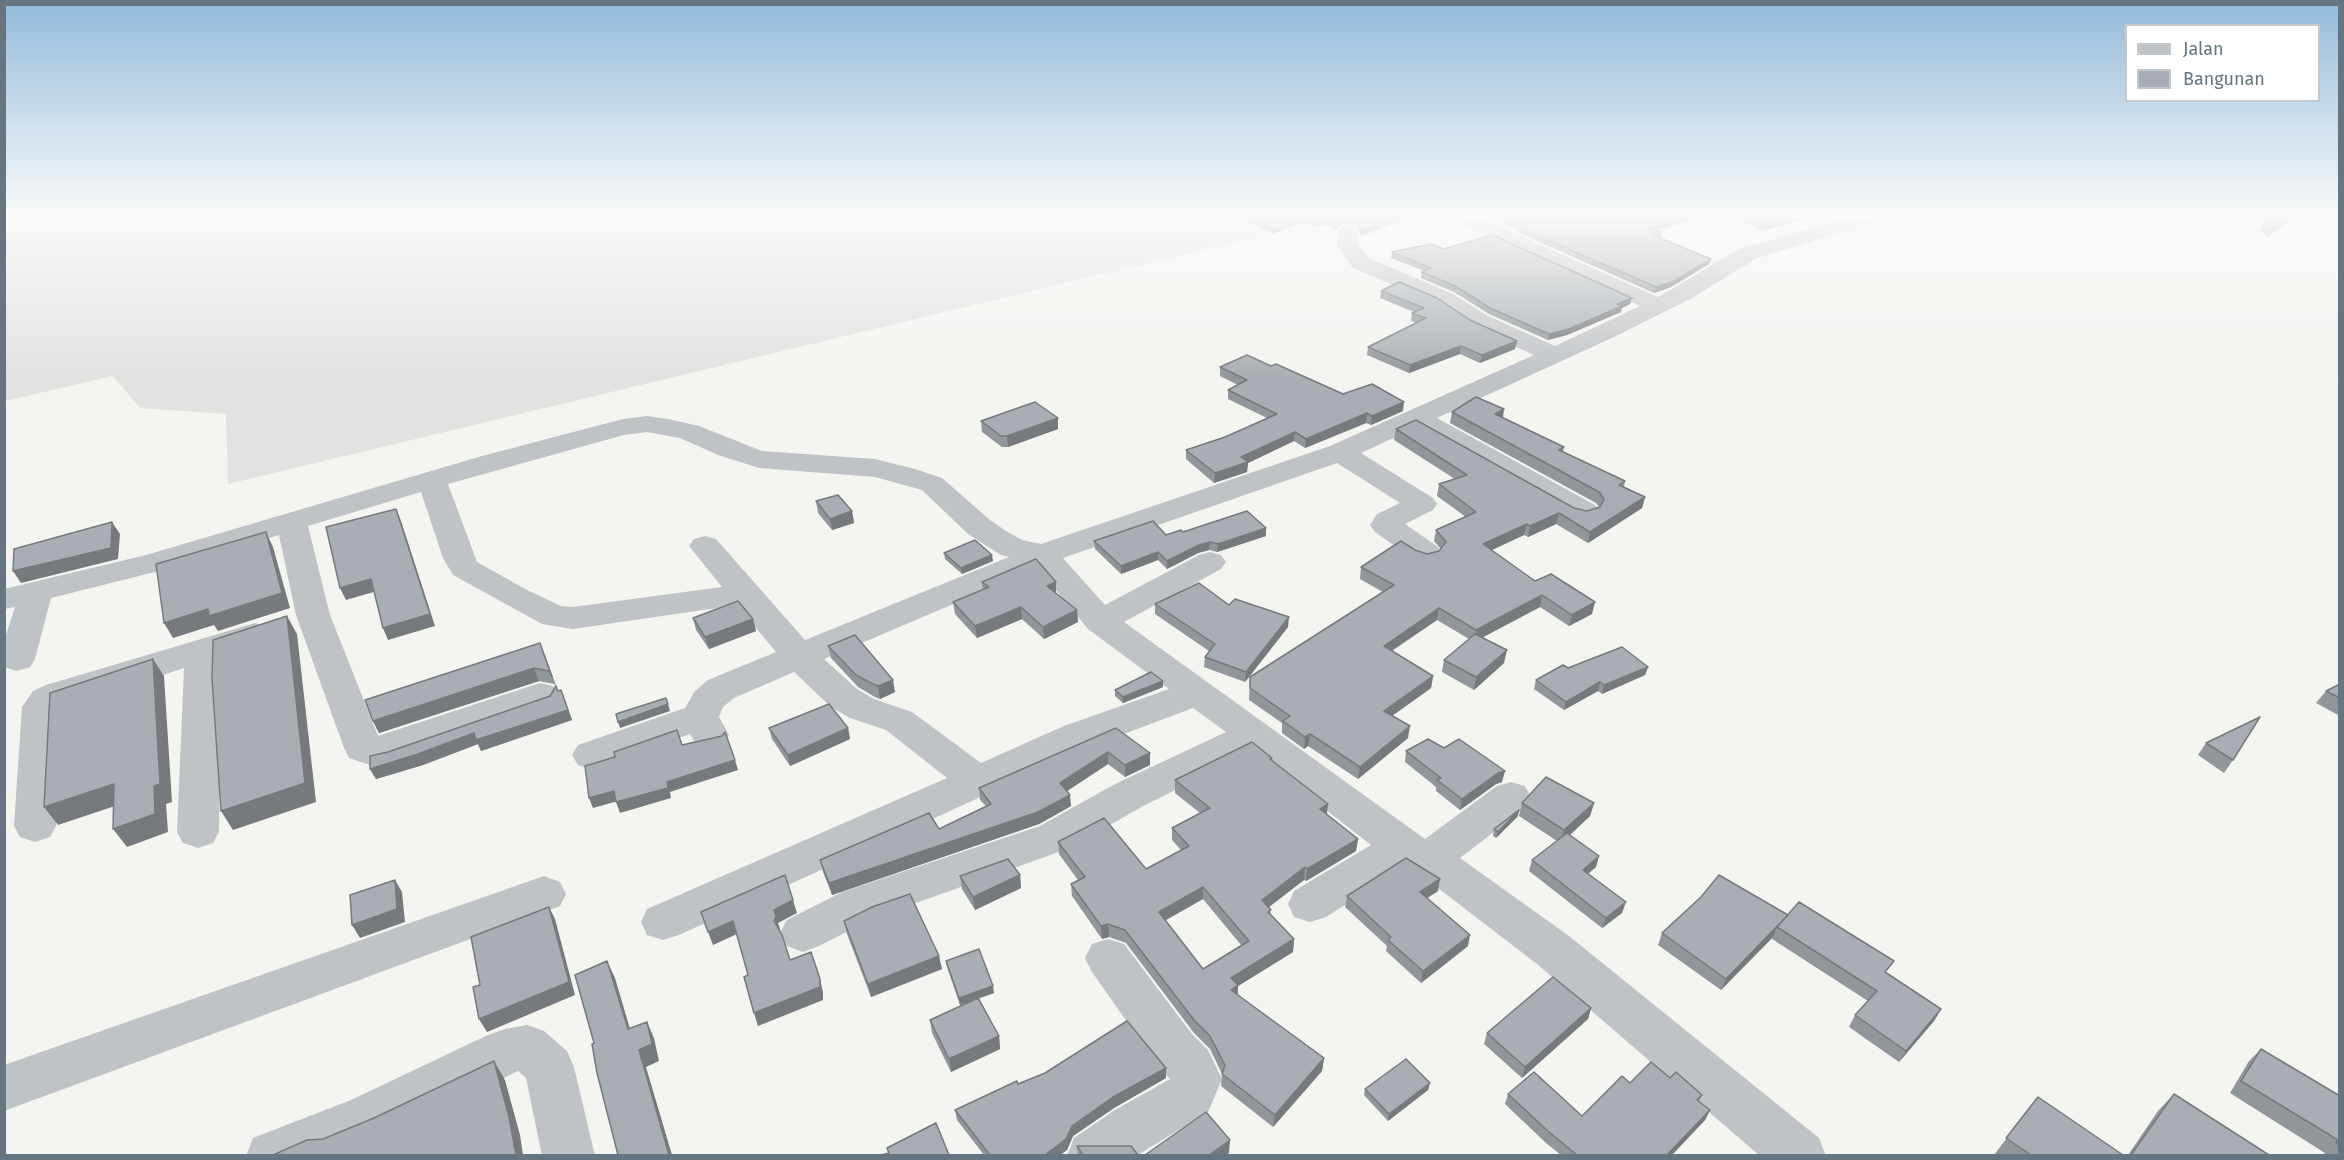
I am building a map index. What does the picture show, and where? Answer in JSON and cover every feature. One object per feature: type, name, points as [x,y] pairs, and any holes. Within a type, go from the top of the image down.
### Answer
[{"type":"street","points":[[1380,271],[1445,299],[1479,321],[1556,355]]},
{"type":"street","points":[[1582,271],[1657,305]]},
{"type":"street","points":[[592,755],[704,726],[708,700],[721,688],[1043,554],[1340,452],[1556,355],[1684,293],[1720,271]]},
{"type":"street","points":[[1417,418],[1584,511]]},
{"type":"street","points":[[294,533],[432,480],[623,427],[657,426],[689,432],[759,459],[875,468],[932,484],[979,527],[995,538],[1012,548],[1043,554],[1100,621],[1415,853],[1445,870],[1553,950],[1800,1155]]},
{"type":"street","points":[[1340,452],[1422,504],[1419,508],[1388,521],[1386,525],[1426,554]]},
{"type":"street","points":[[432,480],[459,558],[465,568],[554,616],[573,618],[745,594]]},
{"type":"street","points":[[17,659],[20,595],[156,562],[411,506],[420,507],[435,532],[449,530]]},
{"type":"street","points":[[294,533],[313,615],[363,748],[370,751],[540,695]]},
{"type":"street","points":[[705,546],[798,655],[844,698],[863,709],[884,714],[899,721],[978,781]]},
{"type":"street","points":[[1100,621],[1210,562]]},
{"type":"street","points":[[35,826],[41,707],[46,700],[58,694],[313,615]]},
{"type":"street","points":[[198,832],[203,650]]},
{"type":"street","points":[[663,922],[1078,736],[1196,693]]},
{"type":"street","points":[[803,933],[858,905],[1055,837],[1121,798],[1255,734]]},
{"type":"street","points":[[1310,904],[1415,853],[1511,797]]},
{"type":"street","points":[[4,1088],[544,894]]},
{"type":"street","points":[[1093,1155],[1133,1127],[1190,1095],[1197,1080],[1190,1066],[1175,1050],[1108,958]]},
{"type":"street","points":[[272,1155],[368,1118],[505,1051],[527,1047],[549,1067],[569,1155]]},
{"type":"shaded area","points":[[4,271],[1116,271],[228,484],[226,414],[140,408],[113,376],[5,401]]},
{"type":"building","points":[[1572,271],[1632,298],[1617,304],[1622,306],[1569,329],[1549,334],[1490,308],[1455,286],[1422,272]]},
{"type":"building","points":[[1620,271],[1690,271],[1672,282],[1656,287]]},
{"type":"building","points":[[1399,282],[1437,298],[1470,320],[1517,341],[1482,355],[1461,346],[1410,365],[1368,347],[1426,318],[1412,313],[1424,308],[1381,291]]},
{"type":"building","points":[[1247,355],[1271,366],[1276,364],[1343,394],[1372,384],[1404,402],[1372,416],[1367,413],[1306,439],[1295,432],[1241,457],[1248,462],[1215,473],[1186,450],[1225,437],[1277,414],[1228,390],[1247,380],[1220,367]]},
{"type":"building","points":[[1476,397],[1504,409],[1495,414],[1564,447],[1559,450],[1625,481],[1619,485],[1645,497],[1590,532],[1559,513],[1530,526],[1527,524],[1483,544],[1535,581],[1551,574],[1595,602],[1572,615],[1542,595],[1476,630],[1439,608],[1384,646],[1433,676],[1384,711],[1410,726],[1360,767],[1310,734],[1305,737],[1283,721],[1290,716],[1250,688],[1250,677],[1394,585],[1361,567],[1401,541],[1427,554],[1439,551],[1446,542],[1436,530],[1476,512],[1439,484],[1467,475],[1396,429],[1416,420],[1574,508],[1587,511],[1600,507],[1604,499],[1599,492],[1452,412]]},
{"type":"building","points":[[1035,402],[1058,418],[1007,436],[1001,436],[981,421]]},
{"type":"building","points":[[838,495],[852,511],[830,519],[816,501]]},
{"type":"building","points":[[396,509],[430,614],[383,628],[371,579],[340,588],[326,527]]},
{"type":"building","points":[[1247,511],[1266,528],[1218,544],[1210,542],[1199,545],[1167,561],[1158,552],[1121,566],[1094,541],[1153,521],[1166,535],[1181,530],[1183,532]]},
{"type":"building","points":[[112,522],[111,548],[13,571],[14,549]]},
{"type":"building","points":[[266,532],[282,593],[209,616],[208,609],[164,623],[156,564]]},
{"type":"building","points":[[975,540],[992,555],[961,568],[944,553]]},
{"type":"building","points":[[1036,559],[1056,582],[1047,586],[1077,610],[1043,627],[1021,607],[975,626],[953,602],[989,587],[982,582]]},
{"type":"building","points":[[1199,583],[1229,605],[1235,599],[1289,617],[1246,672],[1205,657],[1215,644],[1155,604]]},
{"type":"building","points":[[738,601],[753,619],[705,637],[693,618]]},
{"type":"building","points":[[287,616],[305,783],[221,811],[212,679],[213,640]]},
{"type":"building","points":[[1475,634],[1507,650],[1476,677],[1444,660]]},
{"type":"building","points":[[855,635],[893,680],[878,686],[873,684],[856,675],[828,646]]},
{"type":"building","points":[[540,643],[552,677],[549,671],[534,668],[373,721],[365,700]]},
{"type":"building","points":[[1622,647],[1648,667],[1604,685],[1600,682],[1566,702],[1536,680],[1563,665],[1568,668]]},
{"type":"building","points":[[153,659],[160,784],[154,786],[155,814],[113,829],[114,784],[44,807],[50,693]]},
{"type":"building","points":[[1151,672],[1163,681],[1123,697],[1115,690]]},
{"type":"building","points":[[2340,684],[2340,698],[2326,691]]},
{"type":"building","points":[[556,686],[558,691],[561,690],[568,710],[476,740],[474,733],[370,769],[370,756],[388,752],[550,696]]},
{"type":"building","points":[[666,698],[668,704],[618,722],[616,714]]},
{"type":"building","points":[[829,704],[848,728],[788,755],[769,728]]},
{"type":"building","points":[[2260,717],[2233,760],[2206,743]]},
{"type":"building","points":[[1116,728],[1150,753],[1125,765],[1108,752],[1060,783],[1070,795],[1038,812],[829,883],[820,860],[929,813],[939,829],[991,804],[979,788]]},
{"type":"building","points":[[677,730],[682,745],[722,736],[725,732],[735,760],[667,782],[668,788],[616,802],[614,791],[589,798],[585,766],[615,757],[614,752]]},
{"type":"building","points":[[1428,739],[1444,748],[1459,739],[1505,771],[1498,773],[1462,799],[1437,780],[1441,778],[1406,751]]},
{"type":"building","points":[[1252,742],[1328,804],[1320,809],[1358,839],[1307,869],[1305,867],[1262,900],[1271,910],[1268,912],[1294,939],[1231,978],[1238,985],[1231,990],[1324,1058],[1275,1115],[1222,1074],[1225,1065],[1210,1036],[1194,1020],[1125,930],[1108,924],[1101,926],[1071,884],[1085,877],[1058,842],[1104,818],[1146,869],[1189,846],[1172,828],[1210,808],[1175,780]],"holes":[[[1203,887],[1249,941],[1203,969],[1159,912]]]},
{"type":"building","points":[[1546,777],[1594,803],[1564,830],[1522,803]]},
{"type":"building","points":[[1519,810],[1498,832],[1494,829]]},
{"type":"building","points":[[1567,833],[1599,856],[1583,870],[1626,902],[1606,918],[1532,860]]},
{"type":"building","points":[[1406,858],[1440,879],[1420,892],[1470,935],[1423,971],[1388,940],[1391,937],[1347,896]]},
{"type":"building","points":[[1008,859],[1020,875],[973,897],[960,876]]},
{"type":"building","points":[[785,875],[793,900],[774,910],[776,916],[774,921],[782,935],[790,960],[811,952],[820,979],[820,987],[754,1013],[744,977],[748,975],[733,921],[708,932],[701,912]]},
{"type":"building","points":[[1719,875],[1788,915],[1726,979],[1662,933],[1701,897]]},
{"type":"building","points":[[395,880],[397,909],[352,925],[350,895]]},
{"type":"building","points":[[910,894],[939,956],[868,984],[844,921],[872,907]]},
{"type":"building","points":[[1799,902],[1894,961],[1885,972],[1941,1009],[1906,1051],[1855,1015],[1877,991],[1777,927]]},
{"type":"building","points":[[549,907],[569,982],[479,1019],[473,987],[480,985],[471,937]]},
{"type":"building","points":[[979,949],[993,986],[959,998],[946,961]]},
{"type":"building","points":[[607,961],[628,1029],[647,1022],[652,1044],[639,1050],[669,1155],[618,1155],[597,1073],[592,1044],[594,1043],[575,975]]},
{"type":"building","points":[[1553,977],[1591,1008],[1525,1067],[1487,1033]]},
{"type":"building","points":[[978,998],[999,1036],[949,1059],[930,1020]]},
{"type":"building","points":[[1127,1021],[1166,1068],[1113,1097],[1072,1126],[1066,1139],[1045,1155],[990,1155],[955,1110],[1017,1081],[1018,1084],[1045,1073]]},
{"type":"building","points":[[2261,1049],[2340,1096],[2340,1146],[2336,1143],[2338,1140],[2241,1081]]},
{"type":"building","points":[[1406,1059],[1430,1083],[1389,1114],[1365,1089]]},
{"type":"building","points":[[494,1061],[509,1117],[516,1155],[273,1155],[307,1140],[323,1139],[374,1118]]},
{"type":"building","points":[[1651,1062],[1670,1078],[1676,1072],[1702,1095],[1697,1100],[1710,1110],[1667,1155],[1577,1155],[1508,1094],[1534,1072],[1582,1116],[1622,1076],[1630,1083]]},
{"type":"building","points":[[2174,1094],[2269,1155],[2131,1155]]},
{"type":"building","points":[[2038,1097],[2123,1155],[2031,1155],[2006,1138]]},
{"type":"building","points":[[1206,1112],[1230,1140],[1209,1155],[1145,1155]]},
{"type":"building","points":[[936,1123],[949,1155],[881,1155],[889,1153],[887,1148]]},
{"type":"building","points":[[1077,1146],[1131,1146],[1138,1155],[1083,1155]]}]
